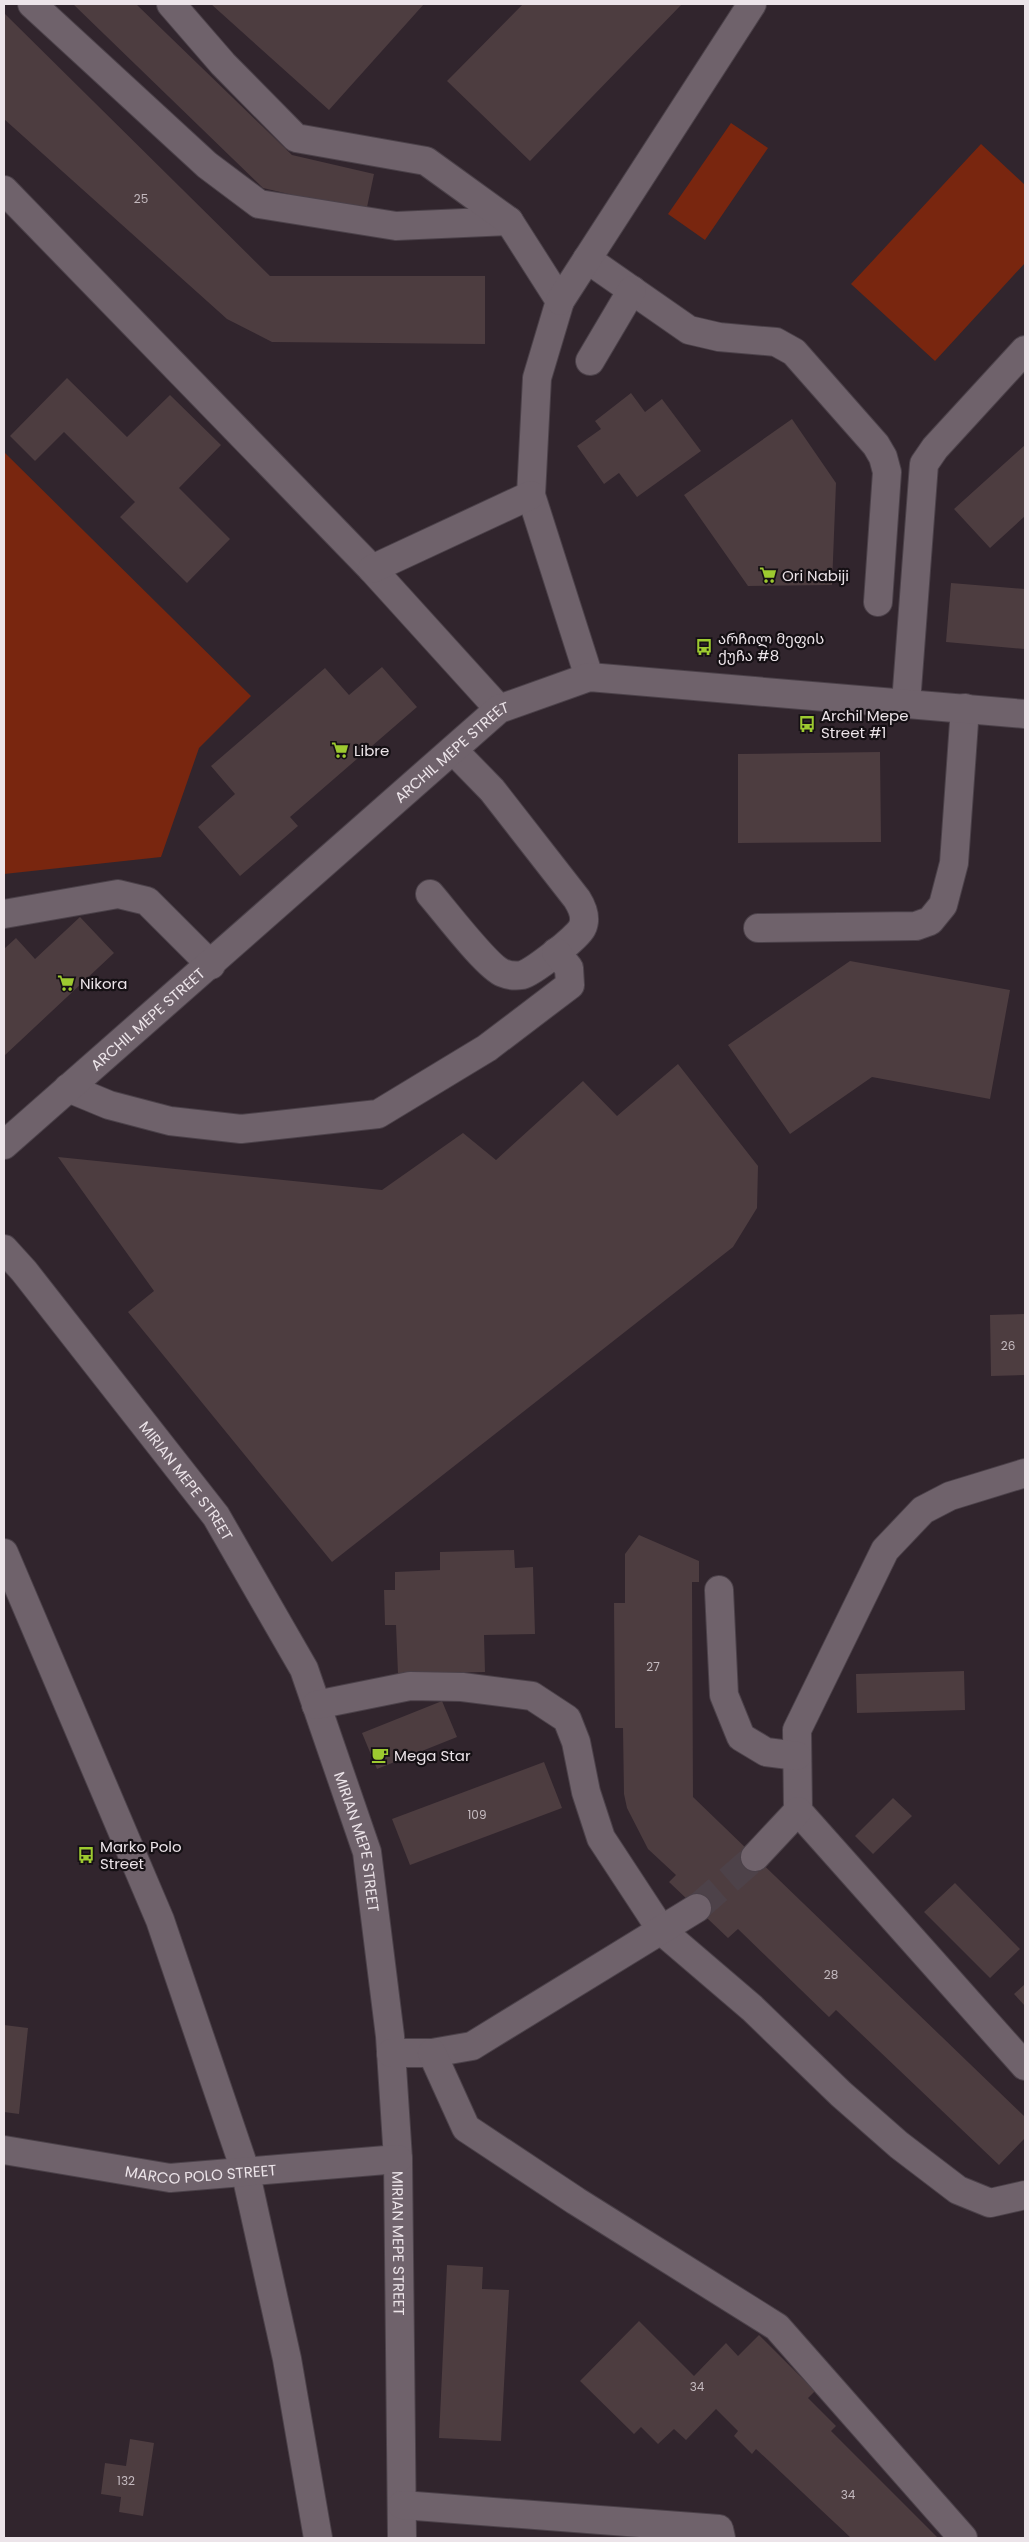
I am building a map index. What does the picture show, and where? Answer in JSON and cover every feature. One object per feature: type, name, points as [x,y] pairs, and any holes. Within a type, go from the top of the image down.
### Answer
[{"type":"street","points":[[32,4],[207,165],[259,204],[396,226],[509,221]]},
{"type":"street","points":[[171,4],[223,64],[296,138],[426,161],[509,221],[560,300]]},
{"type":"street","points":[[589,677],[531,495],[537,378],[560,300],[752,4]]},
{"type":"street","points":[[4,190],[372,569],[499,709]]},
{"type":"street","points":[[587,259],[689,330],[719,337],[776,342],[794,352],[876,445],[883,457],[887,472],[878,602]]},
{"type":"street","points":[[590,361],[632,290]]},
{"type":"street","points":[[906,703],[924,464],[936,448],[1025,350]]},
{"type":"street","points":[[372,569],[531,495]]},
{"type":"street","name":"ARCHIL MEPE STREET","points":[[4,1145],[499,709],[589,677],[1025,714]]},
{"type":"street","points":[[758,928],[916,926],[930,921],[943,904],[954,863],[965,708]]},
{"type":"street","points":[[430,894],[493,966],[502,973],[523,975],[575,937],[582,928],[584,919],[582,907],[492,790],[453,750]]},
{"type":"street","points":[[4,914],[118,894],[147,901],[211,964]]},
{"type":"street","points":[[68,1088],[109,1105],[170,1121],[241,1129],[378,1114],[487,1048],[570,984],[569,968],[556,952]]},
{"type":"street","name":"MIRIAN MEPE STREET","points":[[4,1249],[24,1271],[216,1516],[304,1669],[367,1852],[391,2053],[398,2159],[402,2538]]},
{"type":"street","points":[[1025,1473],[950,1496],[923,1510],[885,1550],[797,1730],[798,1811],[1025,2066]]},
{"type":"street","points":[[4,1553],[160,1920],[245,2170],[288,2359],[318,2538]]},
{"type":"street","points":[[719,1590],[724,1695],[741,1737],[766,1752],[797,1756]]},
{"type":"street","points":[[316,1705],[410,1686],[462,1686],[532,1696],[567,1719],[576,1742],[586,1792],[601,1838],[662,1931],[752,2008],[841,2094],[899,2145],[958,2190],[990,2203],[1025,2195]]},
{"type":"street","points":[[755,1857],[798,1811]]},
{"type":"street","points":[[391,2053],[432,2053],[472,2046],[697,1908]]},
{"type":"street","points":[[432,2053],[466,2128],[576,2202],[777,2327],[963,2538]]},
{"type":"street","name":"MARCO POLO STREET","points":[[4,2150],[170,2178],[245,2170],[398,2159]]},
{"type":"street","points":[[402,2505],[726,2535]]},
{"type":"shaded area","points":[[731,123],[768,148],[705,240],[668,214]]},
{"type":"shaded area","points":[[981,144],[1025,185],[1025,263],[935,361],[851,284]]},
{"type":"shaded area","points":[[4,452],[251,696],[199,748],[161,857],[4,874]]},
{"type":"building","points":[[73,4],[136,4],[292,155],[374,174],[366,212],[263,188]]},
{"type":"building","points":[[211,4],[424,4],[329,110]]},
{"type":"building","points":[[523,4],[682,4],[530,161],[447,81]]},
{"type":"building","points":[[4,13],[270,276],[485,276],[485,344],[272,342],[227,319],[4,119]]},
{"type":"building","points":[[67,378],[127,437],[170,395],[221,445],[179,488],[230,539],[187,583],[120,517],[135,502],[64,432],[35,461],[10,436]]},
{"type":"building","points":[[631,393],[645,412],[662,399],[701,451],[637,497],[619,473],[604,484],[577,446],[601,429],[595,421]]},
{"type":"building","points":[[792,419],[836,483],[832,585],[748,586],[684,495]]},
{"type":"building","points":[[1025,445],[1025,516],[990,548],[954,509]]},
{"type":"building","points":[[951,583],[1025,589],[1025,649],[946,642]]},
{"type":"building","points":[[382,667],[417,707],[290,817],[298,826],[240,876],[198,827],[235,794],[211,766],[325,668],[349,695]]},
{"type":"building","points":[[880,752],[881,842],[738,843],[738,754]]},
{"type":"building","points":[[80,917],[114,953],[4,1056],[4,949],[16,938],[35,959]]},
{"type":"building","points":[[850,961],[1010,990],[990,1099],[872,1077],[790,1134],[728,1045]]},
{"type":"building","points":[[678,1064],[758,1166],[757,1208],[733,1247],[332,1562],[128,1312],[154,1291],[58,1157],[382,1190],[463,1133],[496,1160],[583,1081],[617,1116]]},
{"type":"building","points":[[1025,1314],[1025,1375],[991,1376],[990,1315]]},
{"type":"building","points":[[639,1535],[699,1561],[699,1582],[692,1582],[693,1797],[1025,2117],[1025,2138],[999,2165],[836,2010],[829,2017],[738,1929],[728,1938],[669,1882],[676,1875],[648,1849],[627,1808],[624,1794],[623,1728],[615,1728],[614,1603],[625,1603],[625,1554]]},
{"type":"building","points":[[514,1550],[515,1568],[533,1567],[535,1634],[484,1635],[485,1672],[398,1674],[396,1625],[385,1625],[384,1590],[395,1590],[395,1572],[440,1570],[440,1552]]},
{"type":"building","points":[[964,1671],[965,1710],[857,1713],[856,1674]]},
{"type":"building","points":[[442,1701],[457,1737],[377,1769],[362,1733]]},
{"type":"building","points":[[544,1762],[562,1808],[410,1865],[392,1819]]},
{"type":"building","points":[[893,1798],[912,1816],[873,1854],[855,1836]]},
{"type":"building","points":[[955,1883],[1020,1949],[990,1978],[924,1912]]},
{"type":"building","points":[[1025,1984],[1025,2006],[1014,1994]]},
{"type":"building","points":[[4,2025],[28,2028],[19,2114],[4,2112]]},
{"type":"building","points":[[447,2265],[483,2267],[482,2289],[509,2290],[501,2441],[439,2438]]},
{"type":"building","points":[[639,2321],[694,2376],[726,2343],[738,2356],[759,2335],[815,2391],[808,2398],[836,2426],[831,2431],[938,2538],[851,2538],[756,2449],[752,2454],[734,2436],[738,2431],[716,2409],[686,2440],[674,2429],[658,2444],[641,2427],[634,2434],[580,2381]]},
{"type":"building","points":[[130,2439],[154,2443],[143,2516],[119,2512],[121,2497],[101,2494],[105,2463],[126,2466]]},
{"type":"tunnel","points":[[697,1908],[755,1857]]},
{"type":"place","name":"Ori Nabiji","points":[[768,575]]},
{"type":"place","name":"არჩილ მეფის ქუჩა #8","points":[[704,647]]},
{"type":"place","name":"Archil Mepe Street #1","points":[[807,724]]},
{"type":"place","name":"Libre","points":[[340,750]]},
{"type":"place","name":"Nikora","points":[[66,983]]},
{"type":"place","name":"Mega Star","points":[[380,1755]]},
{"type":"place","name":"Marko Polo Street","points":[[86,1855]]}]
